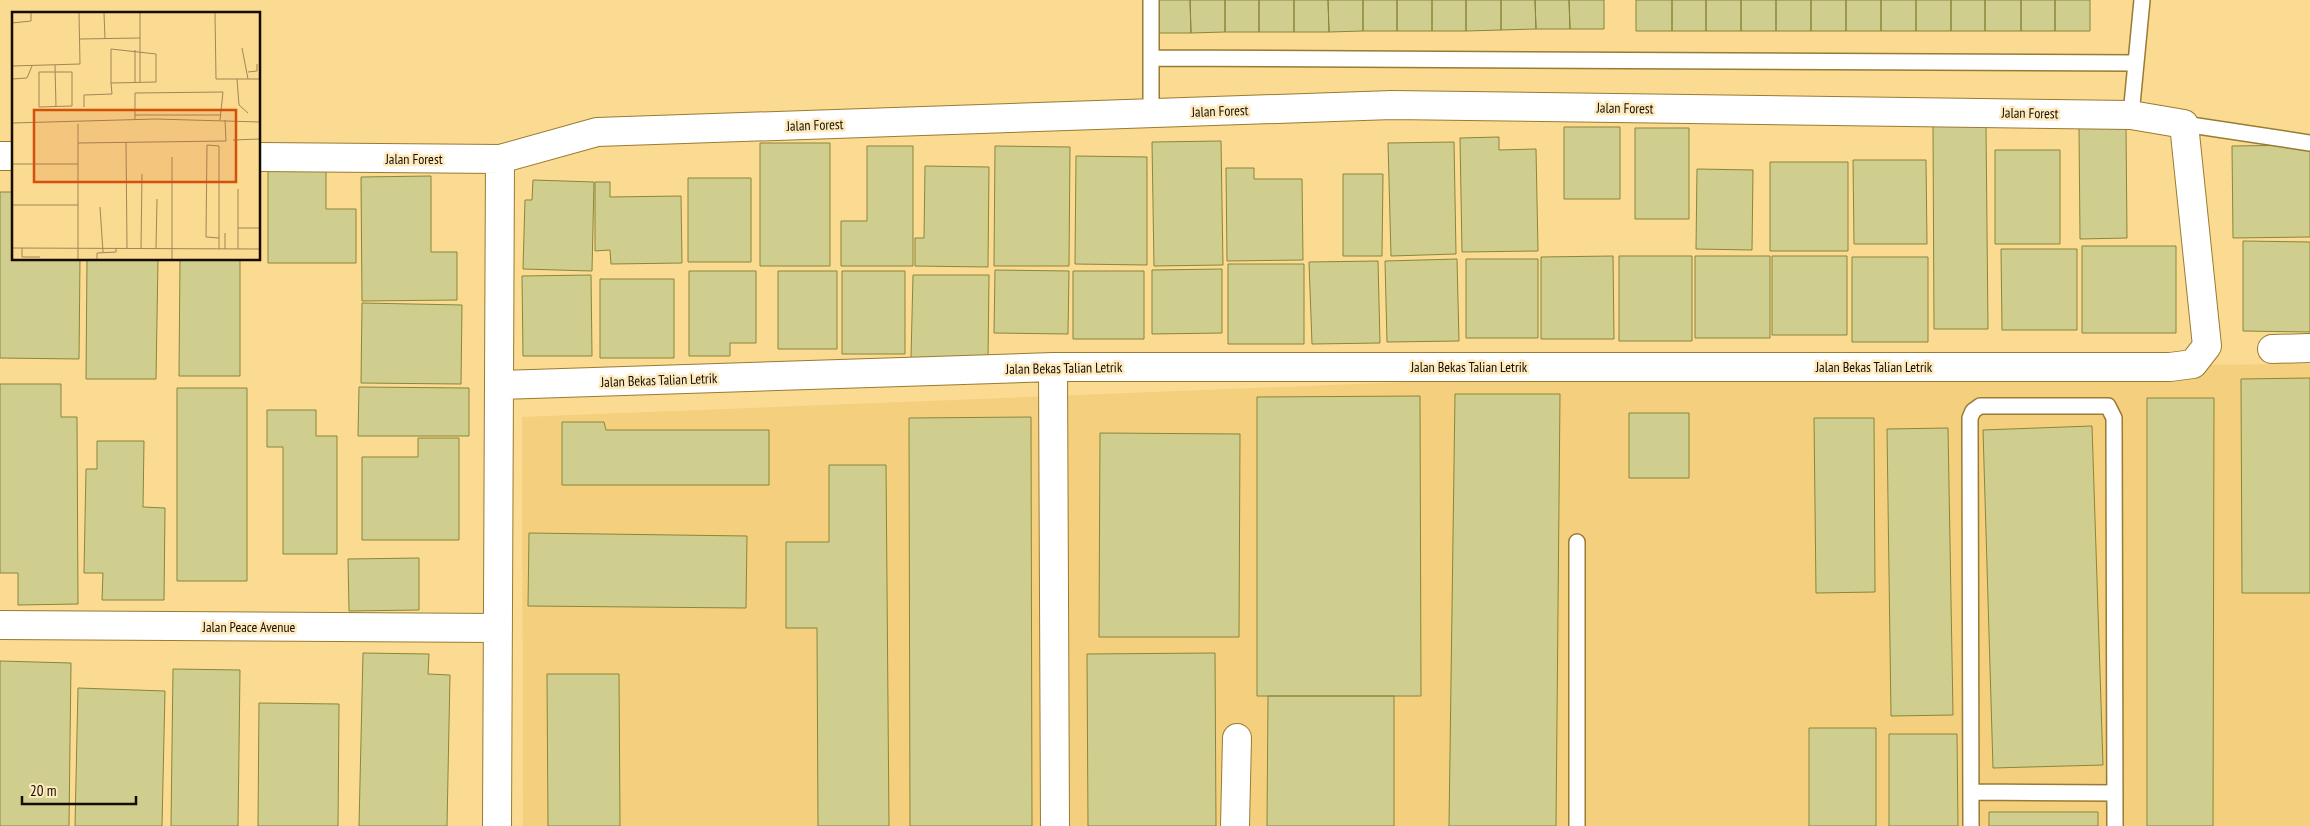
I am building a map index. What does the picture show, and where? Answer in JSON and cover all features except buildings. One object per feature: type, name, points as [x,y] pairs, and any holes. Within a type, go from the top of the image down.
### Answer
[{"type":"street","name":"Jalan Forest","points":[[260,158],[500,159],[597,132],[1392,105],[2131,115],[2184,124]]},
{"type":"street","name":"Jalan Bekas Talian Letrik","points":[[499,385],[1052,367],[2150,367],[2193,364],[2207,346],[2184,124]]},
{"type":"street","points":[[497,826],[500,159]]},
{"type":"street","points":[[2272,349],[2310,348]]},
{"type":"street","points":[[1052,367],[1055,826]]},
{"type":"street","name":"Jalan Peace Avenue","points":[[0,625],[498,628]]},
{"type":"street","points":[[1236,826],[1237,738]]},
{"type":"lane","points":[[1151,0],[1151,113]]},
{"type":"lane","points":[[2131,115],[2142,0]]},
{"type":"lane","points":[[1152,58],[2136,63]]},
{"type":"lane","points":[[2184,124],[2310,143]]},
{"type":"lane","points":[[1971,826],[1970,418],[1973,411],[1980,406],[2108,406],[2114,418],[2115,826]]},
{"type":"lane","points":[[1577,542],[1577,826]]},
{"type":"lane","points":[[1971,792],[2115,793]]},
{"type":"shaded area","points":[[2310,364],[2310,826],[523,826],[522,417],[1787,367]]}]
